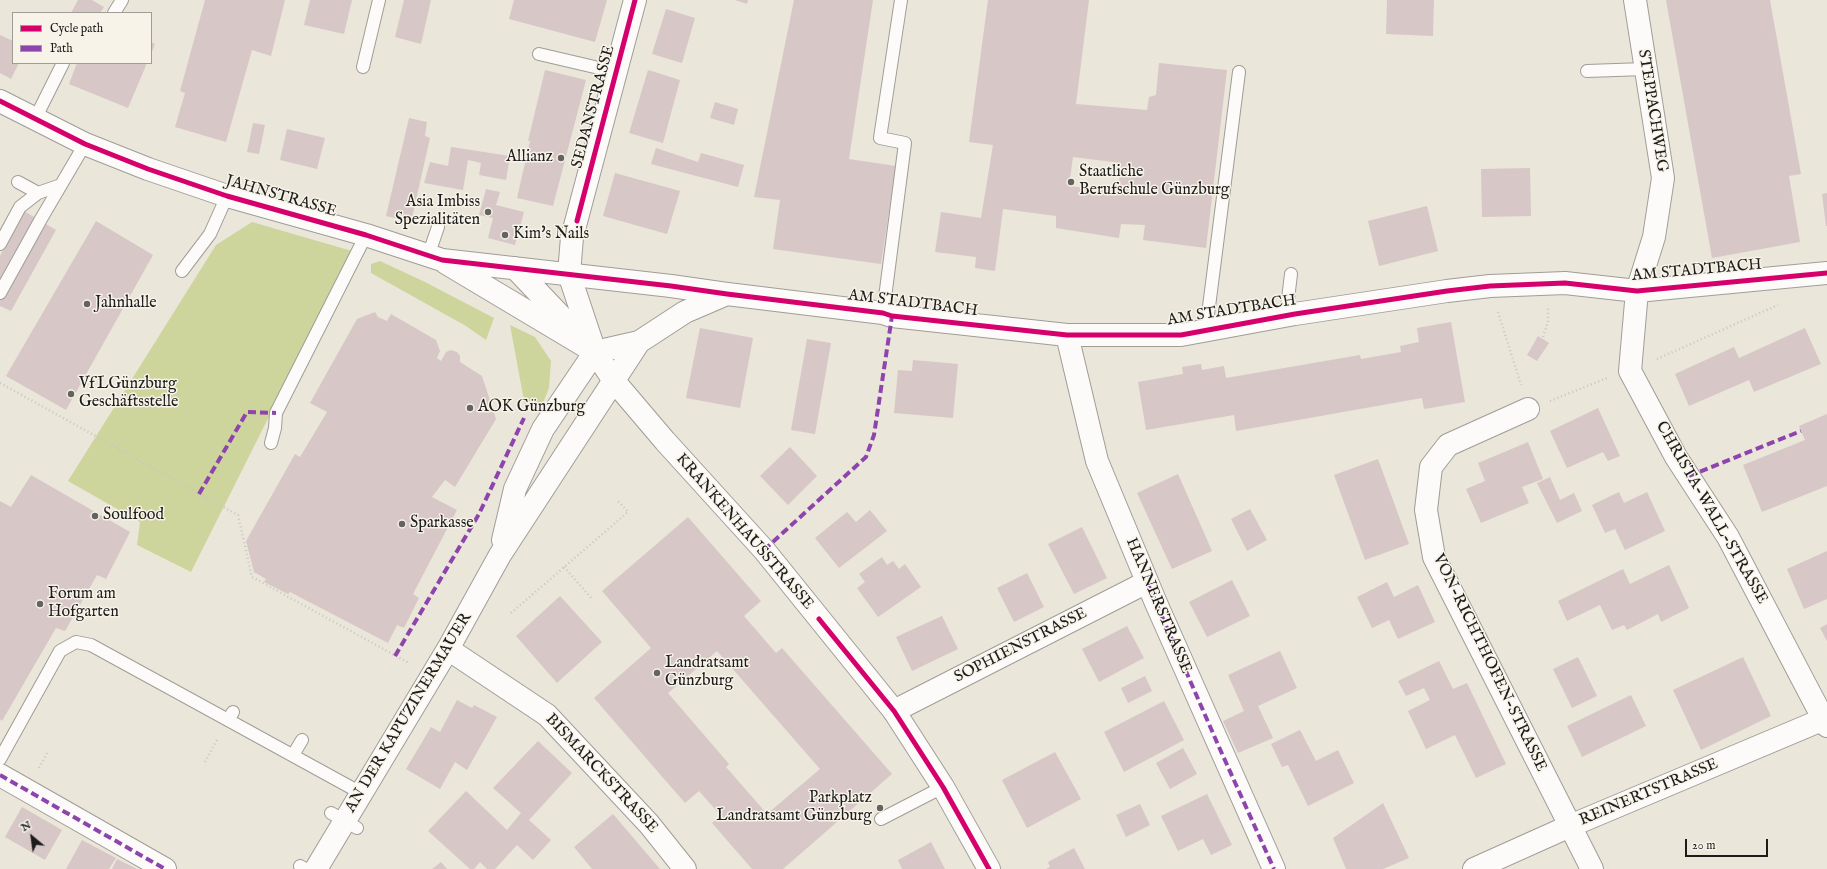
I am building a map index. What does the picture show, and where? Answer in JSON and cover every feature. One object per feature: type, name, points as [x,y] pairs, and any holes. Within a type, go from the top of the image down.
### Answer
[{"type":"street","name":"SEDANSTRASSE","points":[[577,221],[635,0]]},
{"type":"street","name":"STEPPACHWEG","points":[[1635,0],[1663,178],[1654,237],[1637,291]]},
{"type":"street","name":"JAHNSTRASSE","points":[[0,101],[85,144],[148,169],[227,196],[366,235],[435,258],[569,274]]},
{"type":"street","name":"KRANKENHAUSSTRASSE","points":[[577,221],[572,237],[569,274],[595,352],[614,381],[665,441],[764,550],[894,711],[943,787],[989,869]]},
{"type":"street","name":"JAHNSTRASSE","points":[[435,258],[519,305],[595,352]]},
{"type":"street","points":[[515,268],[595,352]]},
{"type":"street","name":"AM STADTBACH","points":[[569,274],[883,313],[892,316],[1067,335],[1181,335],[1286,316],[1447,291],[1490,286],[1564,283],[1637,291],[1827,273]]},
{"type":"street","points":[[519,305],[569,274]]},
{"type":"street","name":"CHRISTA-WALL-STRASSE","points":[[1637,291],[1630,371],[1676,457],[1728,537],[1826,722]]},
{"type":"street","name":"AM STADTBACH","points":[[595,352],[639,342],[684,312],[728,294]]},
{"type":"street","name":"HANNERSTRASSE","points":[[1067,335],[1097,461],[1147,582],[1274,869]]},
{"type":"street","name":"AM STADTBACH","points":[[614,381],[639,342]]},
{"type":"street","name":"AN DER KAPUZINERMAUER","points":[[500,555],[515,489],[518,482],[543,429],[595,352]]},
{"type":"street","name":"AN DER KAPUZINERMAUER","points":[[307,868],[344,821],[448,649],[500,555],[614,381]]},
{"type":"street","name":"VON-RICHTHOFEN-STRASSE","points":[[1528,409],[1448,445],[1431,467],[1426,510],[1434,557],[1592,869]]},
{"type":"street","name":"SOPHIENSTRASSE","points":[[894,711],[1147,582]]},
{"type":"street","name":"BISMARCKSTRASSE","points":[[448,649],[547,715],[649,824],[684,869]]},
{"type":"street","name":"REINERTSTRASSE","points":[[1474,869],[1570,826],[1826,722]]},
{"type":"street","points":[[0,775],[166,869]]},
{"type":"lane","points":[[115,12],[122,0]]},
{"type":"lane","points":[[363,67],[379,0]]},
{"type":"lane","points":[[883,313],[905,143],[880,138],[901,0]]},
{"type":"lane","points":[[539,54],[616,72]]},
{"type":"lane","points":[[35,119],[62,64]]},
{"type":"lane","points":[[1587,71],[1645,69]]},
{"type":"lane","points":[[1206,330],[1239,72]]},
{"type":"lane","points":[[0,293],[85,144]]},
{"type":"lane","points":[[18,182],[38,193]]},
{"type":"lane","points":[[0,244],[20,207],[38,193],[61,185]]},
{"type":"lane","points":[[182,271],[210,234],[227,196]]},
{"type":"lane","points":[[435,258],[438,227]]},
{"type":"lane","points":[[271,443],[275,428],[276,413],[366,235]]},
{"type":"lane","points":[[1286,316],[1291,274]]},
{"type":"lane","points":[[0,759],[60,650],[76,642],[91,645],[230,716],[361,794]]},
{"type":"lane","points":[[294,755],[302,740]]},
{"type":"lane","points":[[881,819],[943,787]]},
{"type":"path","points":[[1490,286],[1528,409],[1611,377]]},
{"type":"path","points":[[1543,337],[1548,322],[1546,302]]},
{"type":"path","points":[[1654,360],[1784,302]]},
{"type":"path","points":[[0,383],[238,515],[252,577],[431,675]]},
{"type":"path","points":[[511,613],[628,512],[617,500]]},
{"type":"path","points":[[564,567],[593,600]]},
{"type":"path","points":[[205,762],[230,716]]},
{"type":"green space","points":[[252,222],[352,251],[191,572],[137,545],[140,522],[68,481],[216,245]]},
{"type":"green space","points":[[380,261],[425,282],[494,318],[486,340],[466,326],[371,273],[371,264]]},
{"type":"green space","points":[[510,325],[535,337],[551,361],[549,388],[539,413],[525,406]]},
{"type":"building","points":[[78,0],[92,0],[104,7],[101,12],[72,12]]},
{"type":"building","points":[[205,0],[285,0],[271,56],[252,50],[226,142],[175,127],[185,93],[180,91]]},
{"type":"building","points":[[310,0],[352,0],[344,34],[304,25]]},
{"type":"building","points":[[404,0],[431,0],[421,44],[395,37]]},
{"type":"building","points":[[514,0],[607,0],[595,42],[509,19]]},
{"type":"building","points":[[735,0],[748,0],[747,4]]},
{"type":"building","points":[[794,0],[873,0],[849,159],[896,166],[881,264],[773,249],[780,200],[754,197]]},
{"type":"building","points":[[988,0],[1089,0],[1076,104],[1147,110],[1149,97],[1156,95],[1159,63],[1227,70],[1206,248],[1143,240],[1145,225],[1121,224],[1119,238],[1056,228],[1056,216],[1003,209],[995,271],[975,268],[976,257],[935,252],[941,212],[981,218],[993,145],[969,142]],"holes":[[[1073,157],[1121,163],[1118,192],[1069,186]]]},
{"type":"building","points":[[1387,0],[1434,0],[1433,36],[1386,34]]},
{"type":"building","points":[[1666,0],[1770,0],[1801,174],[1789,176],[1800,242],[1712,258]]},
{"type":"building","points":[[666,9],[695,18],[682,63],[652,54]]},
{"type":"building","points":[[0,35],[12,41],[12,64],[18,64],[11,79],[0,73]]},
{"type":"building","points":[[152,42],[155,44],[152,52]]},
{"type":"building","points":[[77,64],[147,64],[128,108],[69,84]]},
{"type":"building","points":[[545,70],[586,80],[553,206],[517,198],[530,141],[528,141]]},
{"type":"building","points":[[648,70],[680,80],[663,143],[629,133]]},
{"type":"building","points":[[715,102],[738,109],[734,125],[710,118]]},
{"type":"building","points":[[409,118],[427,122],[425,136],[430,138],[411,222],[386,216]]},
{"type":"building","points":[[253,123],[265,125],[259,154],[247,152]]},
{"type":"building","points":[[287,129],[325,138],[317,169],[280,160]]},
{"type":"building","points":[[451,147],[510,156],[506,180],[479,175],[481,163],[468,160],[463,190],[424,183],[430,162],[448,166]]},
{"type":"building","points":[[656,148],[698,162],[701,153],[744,165],[738,187],[651,164]]},
{"type":"building","points":[[1530,168],[1531,216],[1482,217],[1481,169]]},
{"type":"building","points":[[615,173],[680,191],[667,234],[603,216]]},
{"type":"building","points":[[486,189],[500,192],[496,205],[524,212],[515,245],[488,238],[493,218],[479,215]]},
{"type":"building","points":[[1827,193],[1827,226],[1826,226],[1822,194]]},
{"type":"building","points":[[1427,206],[1438,251],[1379,266],[1368,221]]},
{"type":"building","points":[[24,211],[56,230],[11,311],[0,306],[0,256]]},
{"type":"building","name":"Jahnhalle","points":[[96,221],[153,255],[66,410],[6,376]]},
{"type":"building","points":[[375,312],[378,317],[387,321],[391,314],[436,340],[440,351],[437,358],[441,361],[446,352],[451,350],[457,352],[460,356],[460,362],[482,376],[496,419],[455,487],[445,480],[432,497],[457,510],[413,594],[419,598],[404,628],[397,625],[388,643],[290,592],[288,594],[264,582],[266,579],[254,572],[246,541],[295,454],[300,457],[327,412],[310,403],[357,319]]},
{"type":"building","points":[[1451,322],[1465,402],[1424,409],[1422,398],[1236,431],[1234,415],[1146,430],[1138,382],[1183,374],[1182,367],[1201,364],[1202,370],[1224,366],[1226,378],[1360,355],[1361,359],[1401,352],[1400,346],[1419,342],[1417,328]]},
{"type":"building","points":[[700,328],[753,338],[740,408],[686,398]]},
{"type":"building","points":[[1805,328],[1821,364],[1754,392],[1749,380],[1689,406],[1675,374],[1734,347],[1739,358]]},
{"type":"building","points":[[1538,336],[1549,343],[1537,361],[1527,355]]},
{"type":"building","points":[[807,339],[831,343],[815,434],[791,430]]},
{"type":"building","points":[[913,360],[958,364],[953,418],[894,413],[898,370],[912,371]]},
{"type":"building","points":[[1598,408],[1620,456],[1608,461],[1603,452],[1567,468],[1550,431]]},
{"type":"building","points":[[1827,414],[1827,486],[1762,512],[1743,465],[1805,440],[1799,426]]},
{"type":"building","points":[[1528,442],[1543,479],[1522,487],[1529,503],[1481,523],[1466,489],[1485,481],[1478,463]]},
{"type":"building","points":[[790,447],[817,476],[788,505],[760,476]]},
{"type":"building","points":[[1378,459],[1409,544],[1365,560],[1334,475]]},
{"type":"building","points":[[1178,474],[1212,551],[1172,569],[1137,493]]},
{"type":"building","name":"Forum am Hofgarten","points":[[31,475],[130,532],[106,579],[97,575],[65,631],[56,628],[2,721],[0,719],[0,501],[11,507]]},
{"type":"building","points":[[1550,477],[1560,500],[1574,493],[1582,511],[1557,523],[1537,483]]},
{"type":"building","points":[[1619,492],[1624,503],[1647,492],[1665,531],[1625,550],[1615,529],[1605,533],[1592,505]]},
{"type":"building","points":[[1250,509],[1267,540],[1247,551],[1231,519]]},
{"type":"building","points":[[870,510],[887,531],[839,568],[815,538],[847,512],[856,522]]},
{"type":"building","name":"Landratsamt Günzburg","points":[[688,517],[761,601],[744,616],[776,653],[782,648],[892,774],[783,869],[752,869],[712,823],[721,816],[699,791],[685,803],[594,698],[651,648],[602,591]],"holes":[[[717,651],[820,769],[767,814],[726,767],[729,764],[668,693]]]},
{"type":"building","points":[[1082,527],[1107,578],[1074,594],[1048,544]]},
{"type":"building","points":[[1827,551],[1827,599],[1804,609],[1787,569]]},
{"type":"building","points":[[882,557],[887,565],[893,561],[899,569],[905,564],[921,587],[878,617],[857,588],[865,582],[859,574]]},
{"type":"building","points":[[1669,565],[1689,608],[1661,622],[1658,614],[1627,630],[1624,625],[1612,630],[1600,605],[1567,621],[1558,601],[1623,569],[1630,584]]},
{"type":"building","points":[[1027,573],[1044,607],[1014,622],[997,588]]},
{"type":"building","points":[[1232,580],[1250,616],[1207,637],[1189,602]]},
{"type":"building","points":[[1387,582],[1394,597],[1418,585],[1435,622],[1398,639],[1389,620],[1372,628],[1357,597]]},
{"type":"building","points":[[560,596],[602,642],[557,683],[516,636]]},
{"type":"building","points":[[942,616],[958,649],[912,671],[896,637]]},
{"type":"building","points":[[1827,624],[1827,641],[1820,628]]},
{"type":"building","points":[[1127,626],[1144,658],[1099,682],[1082,649]]},
{"type":"building","points":[[1280,651],[1297,688],[1258,706],[1273,738],[1238,753],[1223,721],[1244,711],[1228,675]]},
{"type":"building","points":[[1578,657],[1597,696],[1572,708],[1553,669]]},
{"type":"building","points":[[1743,657],[1771,716],[1701,750],[1673,690]]},
{"type":"building","points":[[1439,661],[1453,689],[1467,683],[1506,764],[1476,778],[1455,735],[1426,749],[1408,711],[1430,700],[1424,688],[1406,696],[1398,681]]},
{"type":"building","points":[[1145,676],[1152,691],[1128,703],[1121,688]]},
{"type":"building","points":[[1631,695],[1646,726],[1582,757],[1567,726]]},
{"type":"building","points":[[457,700],[472,708],[474,705],[497,717],[467,770],[455,762],[440,789],[406,769],[431,727],[440,732]]},
{"type":"building","points":[[1164,701],[1184,740],[1124,772],[1104,732]]},
{"type":"building","points":[[1300,730],[1316,761],[1338,750],[1354,783],[1308,806],[1288,765],[1282,767],[1271,744]]},
{"type":"building","points":[[538,741],[572,773],[529,820],[551,840],[533,860],[517,845],[495,869],[487,869],[480,862],[474,869],[470,869],[428,831],[466,791],[507,830],[521,813],[493,788]]},
{"type":"building","points":[[1183,748],[1197,774],[1170,789],[1156,763]]},
{"type":"building","points":[[1055,752],[1081,799],[1027,828],[1002,780]]},
{"type":"building","points":[[1207,794],[1232,845],[1211,855],[1203,839],[1178,851],[1161,816]]},
{"type":"building","points":[[1383,803],[1409,858],[1383,869],[1346,869],[1333,838]]},
{"type":"building","points":[[1140,804],[1150,825],[1126,837],[1116,815]]},
{"type":"building","points":[[22,807],[62,830],[45,860],[5,837]]},
{"type":"building","points":[[613,814],[660,869],[592,869],[574,847]]},
{"type":"building","points":[[82,840],[116,858],[109,869],[66,869]]},
{"type":"building","points":[[931,842],[945,869],[902,869],[898,860]]},
{"type":"building","points":[[1074,848],[1085,869],[1046,869],[1050,867],[1048,862]]},
{"type":"building","points":[[117,859],[137,869],[112,869]]},
{"type":"building","points":[[441,862],[447,869],[432,869]]},
{"type":"marked path","points":[[764,550],[866,457],[874,435],[892,316]]},
{"type":"marked path","points":[[199,494],[247,412],[276,413]]},
{"type":"marked path","points":[[395,656],[479,514],[524,418]]},
{"type":"marked path","points":[[1689,476],[1801,431]]},
{"type":"marked path","points":[[1147,582],[1274,869]]},
{"type":"marked path","points":[[0,775],[165,869]]},
{"type":"cycle path","points":[[577,221],[635,0]]},
{"type":"cycle path","points":[[0,101],[85,144],[148,169],[227,196],[366,235],[442,260],[671,286],[883,313],[892,316],[1067,335],[1181,335],[1295,314],[1490,286],[1565,283],[1637,291],[1827,273]]},
{"type":"cycle path","points":[[819,619],[894,711],[943,787],[989,869]]},
{"type":"place","name":"Allianz","points":[[561,158]]},
{"type":"place","name":"Staatliche Berufschule Günzburg","points":[[1071,182]]},
{"type":"place","name":"Asia Imbiss Spezialitäten","points":[[488,212]]},
{"type":"place","name":"Kim's Nails","points":[[505,235]]},
{"type":"place","name":"Jahnhalle","points":[[87,304]]},
{"type":"place","name":"VfLGünzburg Geschäftsstelle","points":[[71,394]]},
{"type":"place","name":"AOK Günzburg","points":[[470,408]]},
{"type":"place","name":"Soulfood","points":[[95,516]]},
{"type":"place","name":"Sparkasse","points":[[402,524]]},
{"type":"place","name":"Forum am Hofgarten","points":[[40,604]]},
{"type":"place","name":"Landratsamt Günzburg","points":[[657,673]]},
{"type":"place","name":"Parkplatz Landratsamt Günzburg","points":[[880,808]]}]
